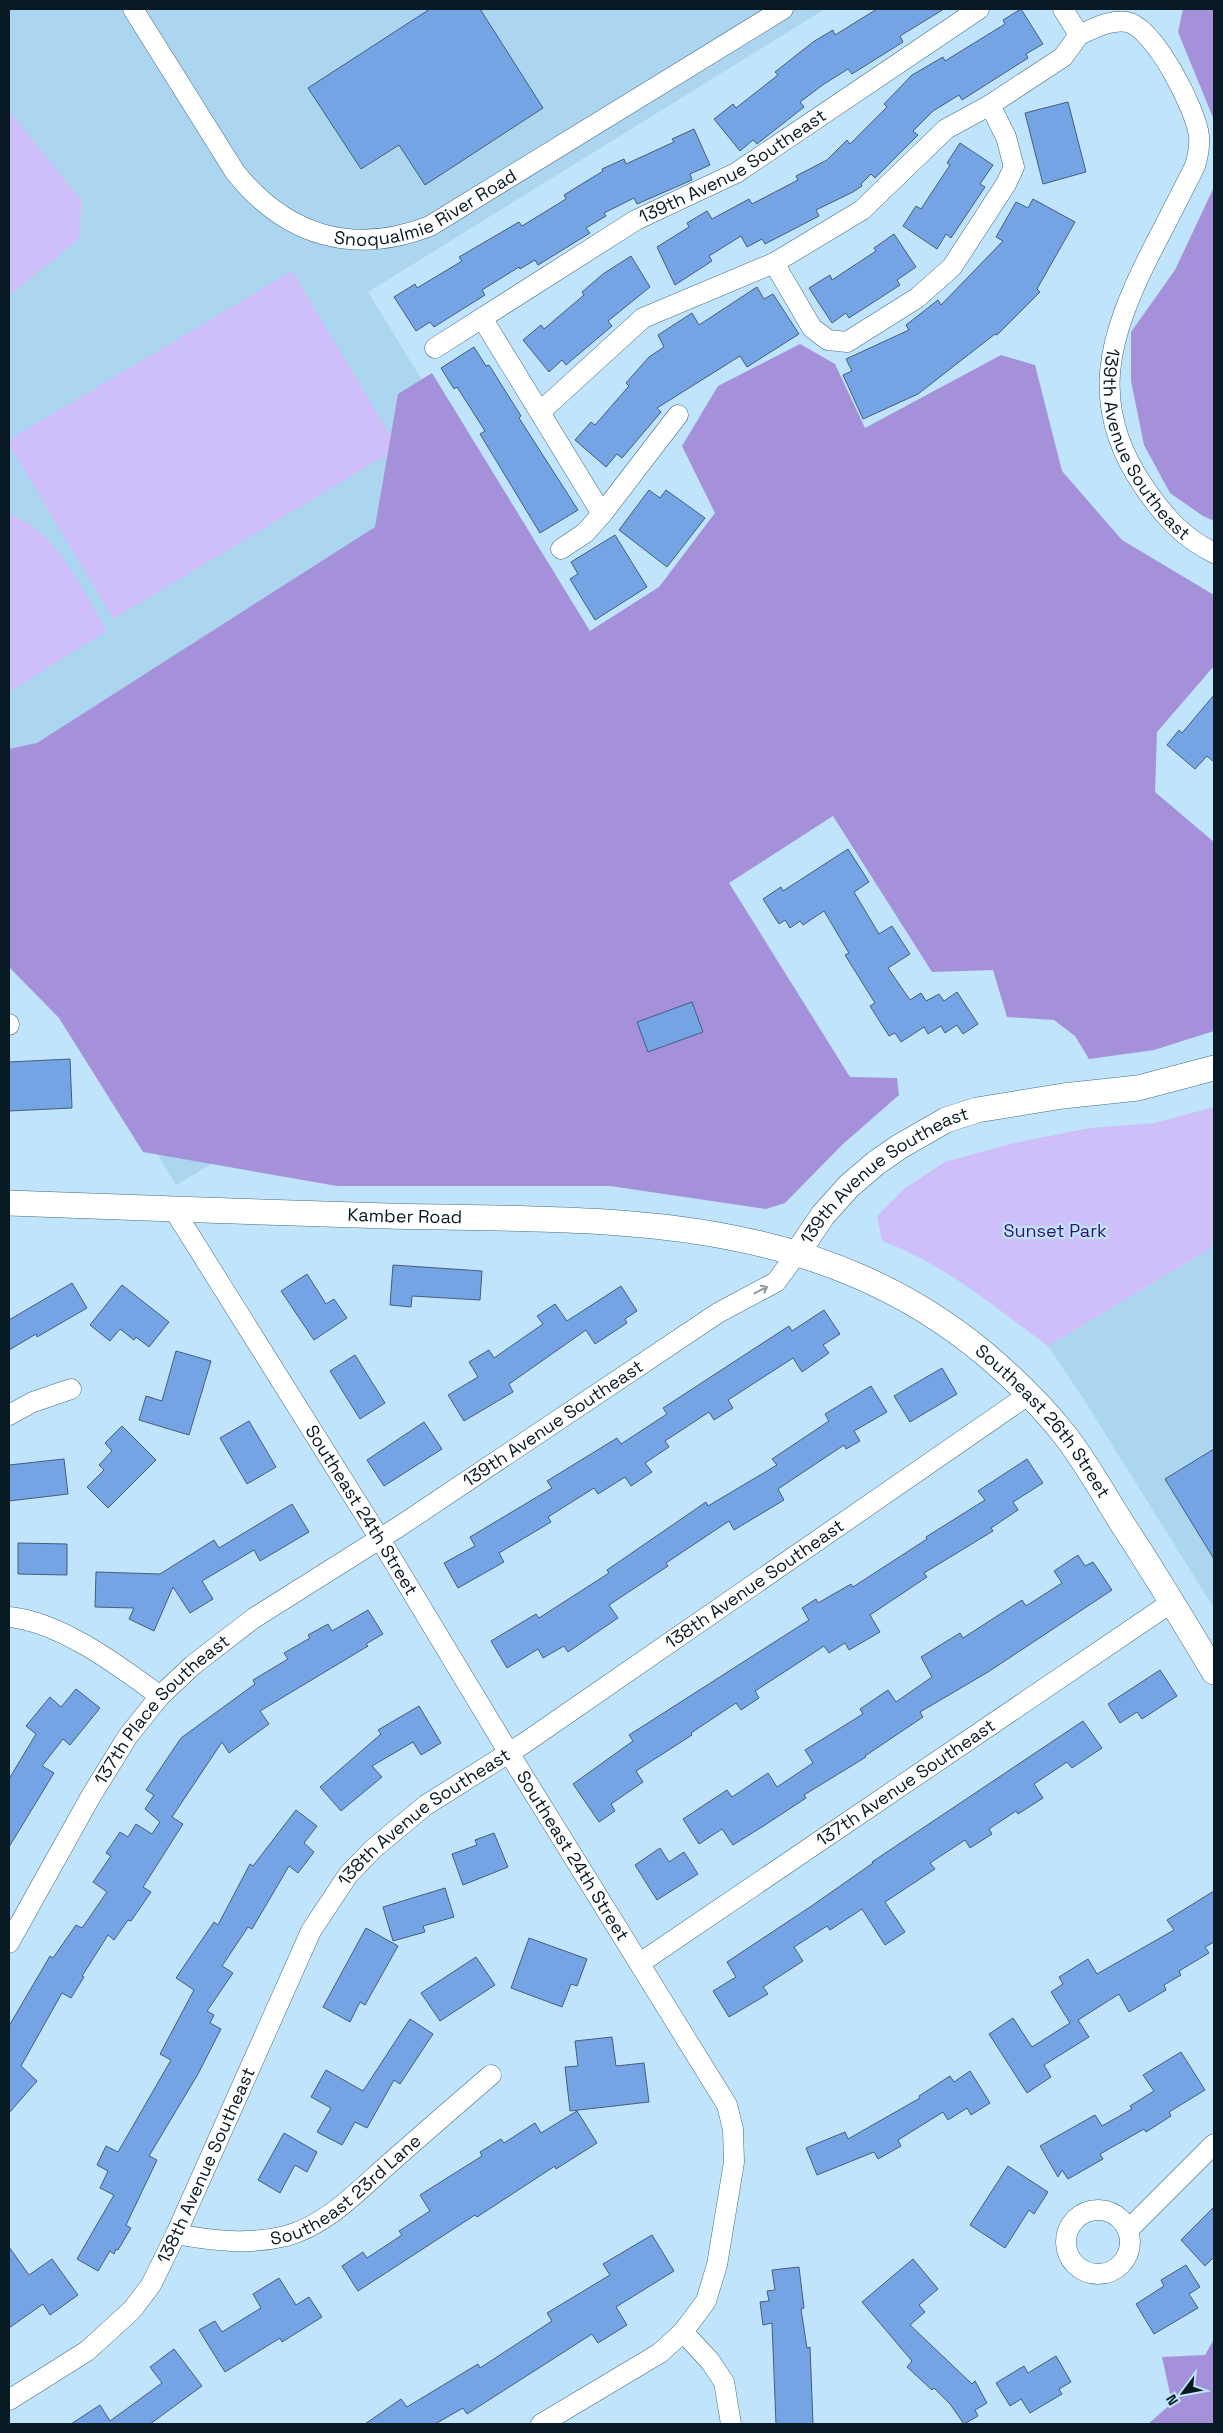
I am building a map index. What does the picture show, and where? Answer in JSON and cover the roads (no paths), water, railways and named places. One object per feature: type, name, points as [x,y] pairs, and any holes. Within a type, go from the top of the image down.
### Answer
[{"type":"street","name":"Snoqualmie River Road","points":[[134,9],[235,172],[252,193],[278,214],[298,225],[334,237],[384,240],[430,226],[782,9]]},
{"type":"street","name":"139th Avenue Southeast","points":[[435,348],[636,220],[736,174],[979,9]]},
{"type":"street","points":[[540,412],[643,318],[774,263],[862,210],[946,129],[990,105],[1063,57],[1079,35],[1063,9]]},
{"type":"street","name":"139th Avenue Southeast","points":[[1079,35],[1114,22],[1128,22],[1138,26],[1149,36],[1161,53],[1196,121],[1199,136],[1195,166],[1131,293],[1120,319],[1113,343],[1108,377],[1116,429],[1124,453],[1136,476],[1172,524],[1193,543],[1214,553]]},
{"type":"street","points":[[774,263],[812,328],[828,340],[847,342],[916,298],[952,267],[1006,184],[1014,167],[1006,137],[990,105]]},
{"type":"street","points":[[482,318],[602,514]]},
{"type":"street","points":[[561,549],[585,533],[602,514],[678,415]]},
{"type":"street","name":"139th Avenue Southeast","points":[[380,1539],[718,1313],[776,1282],[823,1215],[849,1186],[876,1163],[899,1147],[946,1120],[977,1110],[1063,1096],[1138,1088],[1214,1068]]},
{"type":"street","name":"Kamber Road","points":[[9,1203],[174,1210],[571,1220],[692,1229],[770,1244],[798,1252]]},
{"type":"street","name":"Southeast 24th Street","points":[[174,1210],[380,1539],[509,1753],[727,2104],[733,2129],[734,2162],[717,2265],[706,2301],[683,2332],[660,2353],[541,2424]]},
{"type":"street","name":"Southeast 26th Street","points":[[798,1252],[846,1270],[905,1298],[985,1354],[1028,1395],[1064,1434],[1172,1602],[1214,1672]]},
{"type":"street","points":[[9,1415],[33,1402],[71,1389]]},
{"type":"street","name":"138th Avenue Southeast","points":[[9,2400],[87,2351],[127,2315],[151,2285],[176,2234],[311,1931],[348,1875],[398,1827],[426,1805],[509,1753],[1028,1395]]},
{"type":"street","name":"137th Place Southeast","points":[[9,1943],[90,1796],[128,1736],[160,1696],[221,1642],[254,1618],[380,1539]]},
{"type":"street","name":"137th Avenue Southeast","points":[[640,1963],[1172,1602]]},
{"type":"street","points":[[9,1617],[31,1622],[67,1636],[107,1658],[160,1696]]},
{"type":"street","name":"Southeast 23rd Lane","points":[[176,2234],[212,2241],[253,2242],[286,2236],[310,2227],[338,2208],[491,2075]]},
{"type":"street","points":[[1128,2230],[1214,2144]]},
{"type":"street","points":[[683,2332],[710,2361],[724,2382],[731,2424]]},
{"type":"park label","name":"Sunset Park","points":[[1055,1231]]}]
